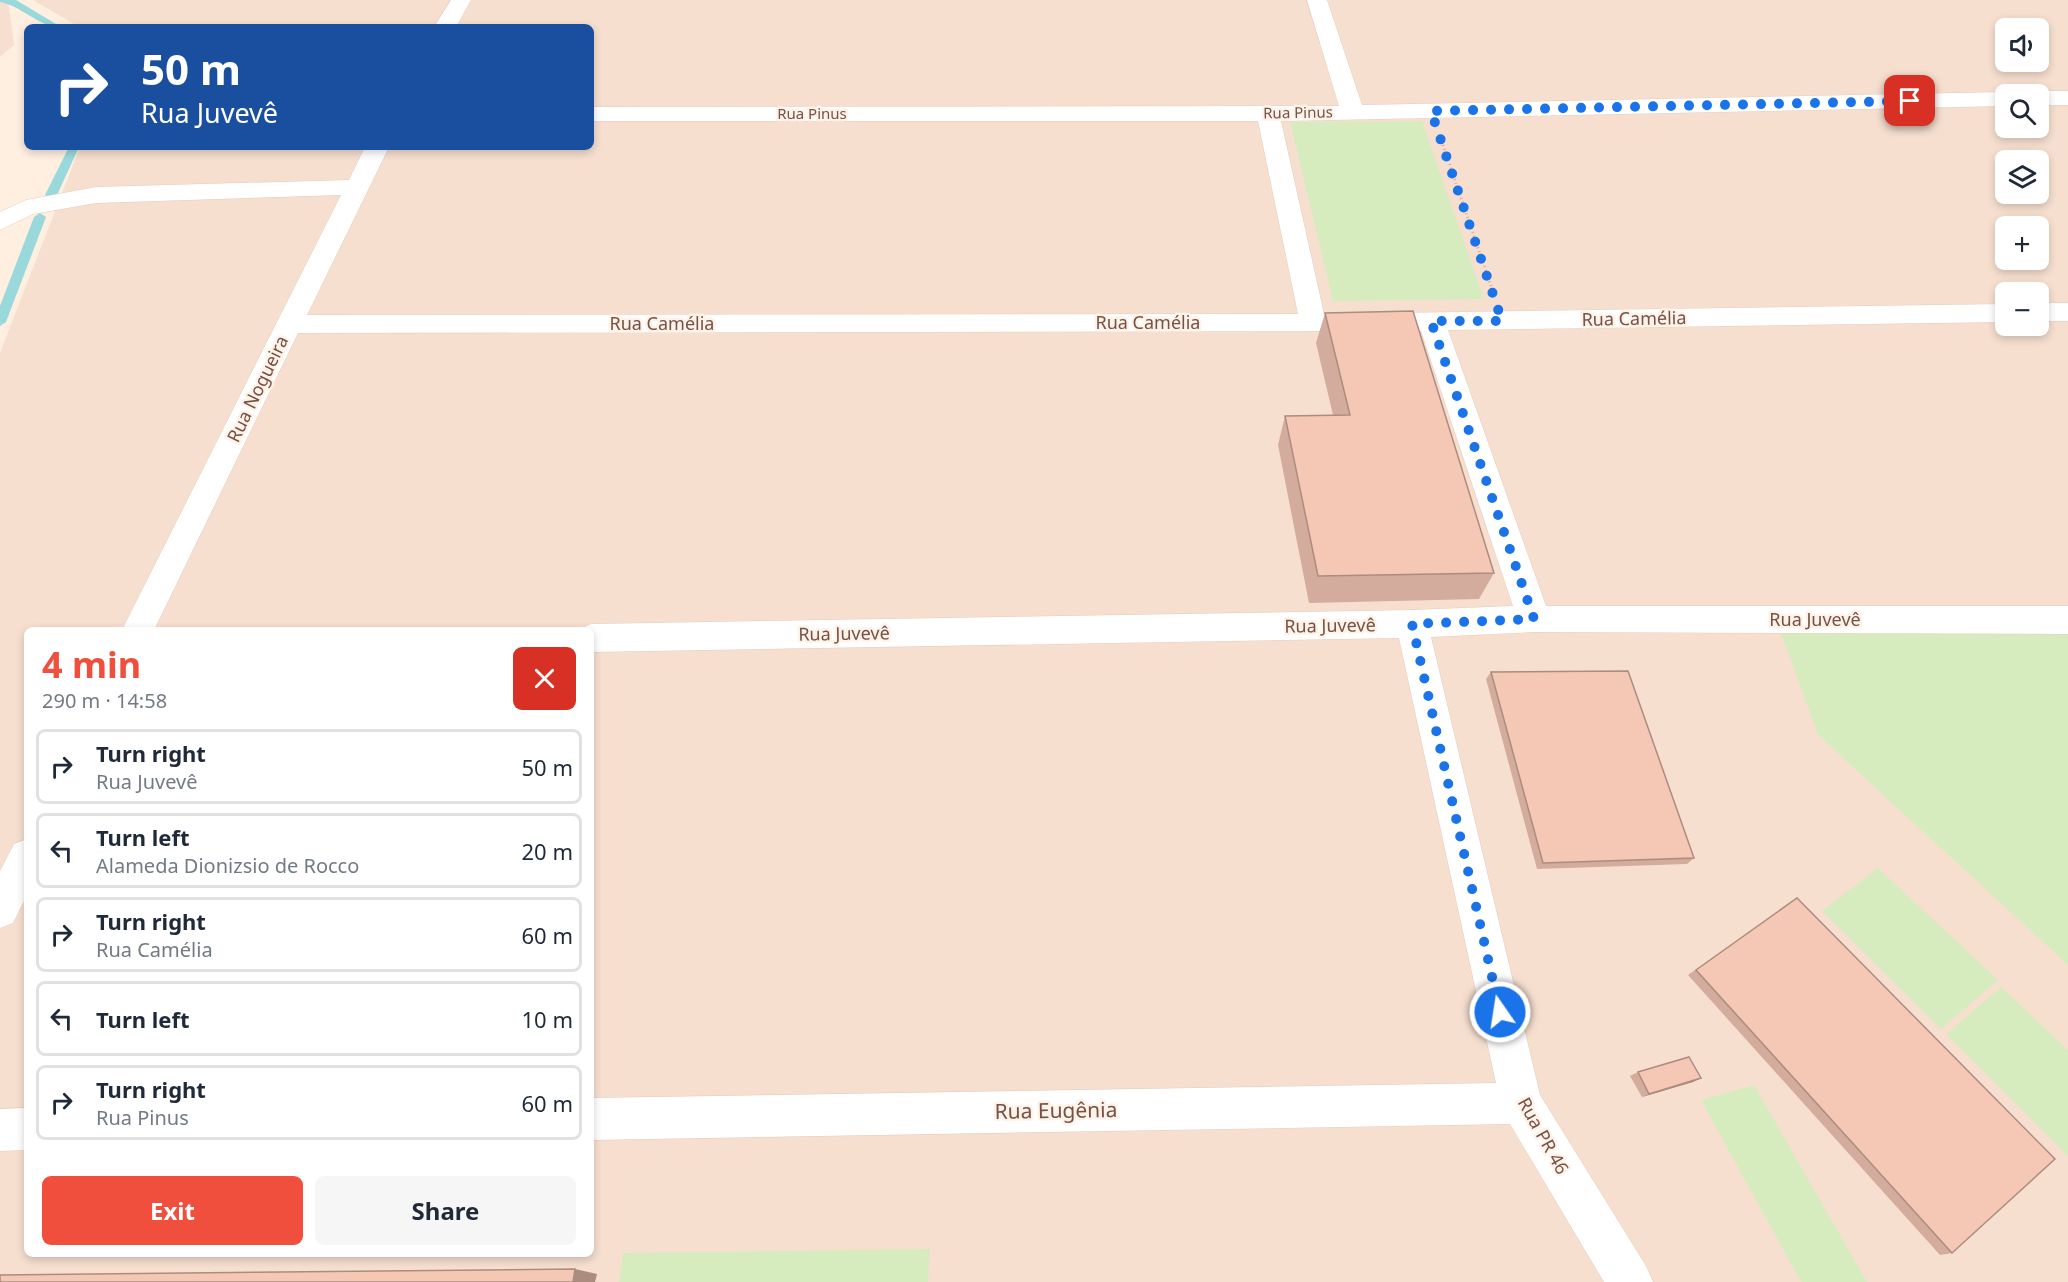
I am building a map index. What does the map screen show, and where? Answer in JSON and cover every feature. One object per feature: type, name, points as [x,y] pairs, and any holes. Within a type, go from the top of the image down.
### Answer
[{"type":"street","points":[[447,24],[461,0]]},
{"type":"street","points":[[1317,0],[1353,113]]},
{"type":"street","points":[[2049,98],[2068,98]]},
{"type":"street","name":"Rua Pinus","points":[[594,114],[1268,114],[1995,99]]},
{"type":"street","points":[[1268,114],[1313,323]]},
{"type":"street","name":"Rua Nogueira","points":[[139,627],[376,150]]},
{"type":"street","points":[[0,222],[26,208],[96,195],[358,187]]},
{"type":"street","points":[[2049,312],[2068,312]]},
{"type":"street","name":"Rua Camélia","points":[[290,324],[1313,323],[1995,313]]},
{"type":"street","points":[[1431,321],[1534,619]]},
{"type":"street","name":"Rua Juvevê","points":[[594,638],[1412,624],[1534,619],[2068,620]]},
{"type":"street","name":"Rua PR 46","points":[[1412,624],[1521,1103],[1630,1282]]},
{"type":"street","points":[[0,910],[24,862]]},
{"type":"street","name":"Rua Eugênia","points":[[594,1119],[1521,1103]]},
{"type":"street","points":[[0,1130],[24,1129]]},
{"type":"path","points":[[1431,111],[1502,321]]},
{"type":"shaded area","points":[[0,0],[8,0],[14,45],[0,57]]},
{"type":"shaded area","points":[[33,0],[2068,0],[2068,1282],[0,1282],[0,353],[79,150],[594,150],[594,24],[74,24]]},
{"type":"green space","points":[[1422,121],[1484,299],[1333,301],[1290,122]]},
{"type":"green space","points":[[2068,624],[2068,965],[1818,735],[1778,625]]},
{"type":"green space","points":[[1878,868],[1998,980],[1941,1029],[1822,911]]},
{"type":"green space","points":[[2001,987],[2068,1050],[2068,1156],[1946,1034]]},
{"type":"green space","points":[[1754,1085],[1867,1282],[1801,1282],[1701,1100]]},
{"type":"green space","points":[[930,1249],[928,1282],[619,1282],[623,1253]]},
{"type":"building","points":[[1413,311],[1494,573],[1318,576],[1285,416],[1350,415],[1325,313]]},
{"type":"building","points":[[1628,671],[1694,858],[1543,863],[1491,672]]},
{"type":"building","points":[[1797,898],[2055,1159],[1952,1253],[1696,970]]},
{"type":"building","points":[[1689,1057],[1701,1078],[1649,1094],[1638,1072]]},
{"type":"building","points":[[575,1269],[573,1282],[0,1282],[0,1275]]},
{"type":"waterway","points":[[2,0],[11,1],[51,24]]},
{"type":"waterway","points":[[51,195],[73,150]]},
{"type":"waterway","points":[[0,322],[40,217]]},
{"type":"route","points":[[1500,1012],[1412,624],[1534,619],[1431,321],[1502,321],[1431,111],[1910,101]]}]
